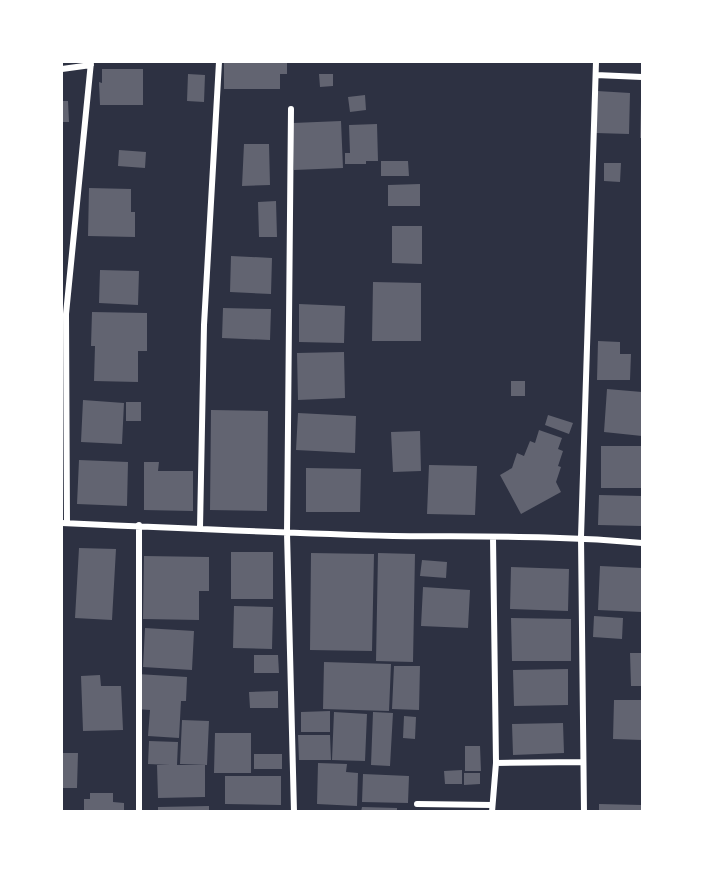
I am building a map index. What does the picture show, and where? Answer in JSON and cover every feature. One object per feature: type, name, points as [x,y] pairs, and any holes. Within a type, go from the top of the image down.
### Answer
[{"type":"street","points":[[200,528],[204,325],[219,62]]},
{"type":"street","points":[[584,812],[581,537],[596,62]]},
{"type":"street","points":[[62,69],[91,63],[66,314],[64,523],[287,533],[493,538],[581,537],[642,543]]},
{"type":"street","points":[[596,75],[642,77]]},
{"type":"street","points":[[291,108],[287,533],[294,812]]},
{"type":"street","points":[[139,525],[139,812]]},
{"type":"street","points":[[417,804],[492,808],[496,763],[493,538]]},
{"type":"street","points":[[496,763],[583,762]]},
{"type":"building","points":[[224,62],[287,62],[287,74],[280,74],[280,89],[224,89]]},
{"type":"building","points":[[102,69],[143,69],[143,105],[100,105],[99,82],[102,83]]},
{"type":"building","points":[[188,74],[205,75],[204,102],[187,101]]},
{"type":"building","points":[[319,74],[333,74],[333,86],[320,87]]},
{"type":"building","points":[[597,91],[630,93],[629,134],[596,133]]},
{"type":"building","points":[[365,95],[366,110],[350,112],[348,97]]},
{"type":"building","points":[[62,101],[68,101],[69,122],[62,122]]},
{"type":"building","points":[[641,101],[642,138],[640,138]]},
{"type":"building","points":[[341,121],[343,168],[294,170],[293,123]]},
{"type":"building","points":[[377,124],[378,161],[366,161],[366,164],[345,164],[345,153],[350,153],[349,125]]},
{"type":"building","points":[[244,144],[269,144],[270,185],[242,186]]},
{"type":"building","points":[[119,150],[146,152],[145,168],[118,166]]},
{"type":"building","points":[[381,161],[408,161],[409,176],[381,176]]},
{"type":"building","points":[[604,163],[621,163],[620,182],[604,181]]},
{"type":"building","points":[[420,184],[420,206],[388,206],[388,185]]},
{"type":"building","points":[[89,188],[131,189],[131,212],[135,212],[135,237],[88,236]]},
{"type":"building","points":[[276,201],[277,237],[259,237],[258,202]]},
{"type":"building","points":[[392,226],[422,226],[422,264],[392,263]]},
{"type":"building","points":[[231,256],[272,258],[271,294],[230,292]]},
{"type":"building","points":[[100,270],[139,271],[138,305],[99,303]]},
{"type":"building","points":[[373,282],[421,283],[421,341],[372,341]]},
{"type":"building","points":[[299,304],[345,306],[344,343],[299,342]]},
{"type":"building","points":[[223,308],[271,309],[270,340],[222,338]]},
{"type":"building","points":[[92,312],[147,313],[147,351],[138,351],[138,382],[94,381],[95,346],[91,346]]},
{"type":"building","points":[[598,341],[620,342],[620,354],[631,354],[630,380],[597,380]]},
{"type":"building","points":[[344,352],[345,398],[298,400],[297,353]]},
{"type":"building","points":[[511,381],[525,381],[525,396],[511,396]]},
{"type":"building","points":[[607,389],[642,392],[642,436],[604,432]]},
{"type":"building","points":[[83,400],[124,403],[122,444],[81,442]]},
{"type":"building","points":[[126,402],[141,402],[141,421],[126,421]]},
{"type":"building","points":[[211,410],[268,411],[267,511],[210,510]]},
{"type":"building","points":[[298,413],[356,416],[355,453],[296,450]]},
{"type":"building","points":[[548,415],[573,423],[569,434],[545,425]]},
{"type":"building","points":[[539,430],[562,438],[558,449],[563,451],[558,466],[561,467],[556,482],[561,492],[521,514],[500,475],[512,468],[517,453],[524,456],[530,441],[535,443]]},
{"type":"building","points":[[420,431],[421,471],[393,472],[391,432]]},
{"type":"building","points":[[601,446],[642,446],[642,488],[601,488]]},
{"type":"building","points":[[79,460],[128,462],[127,506],[77,504]]},
{"type":"building","points":[[144,462],[159,462],[158,471],[193,471],[193,511],[144,510]]},
{"type":"building","points":[[429,465],[477,466],[475,515],[427,514]]},
{"type":"building","points":[[306,468],[361,469],[360,512],[306,512]]},
{"type":"building","points":[[599,495],[642,496],[642,526],[598,525]]},
{"type":"building","points":[[79,548],[116,549],[112,620],[75,618]]},
{"type":"building","points":[[231,552],[273,552],[273,599],[231,599]]},
{"type":"building","points":[[311,553],[374,554],[372,651],[310,650]]},
{"type":"building","points":[[378,553],[415,554],[413,662],[376,661]]},
{"type":"building","points":[[144,556],[209,557],[209,591],[199,591],[199,620],[143,619]]},
{"type":"building","points":[[422,560],[447,562],[446,578],[420,576]]},
{"type":"building","points":[[600,566],[642,568],[642,612],[598,610]]},
{"type":"building","points":[[511,567],[569,569],[568,611],[510,609]]},
{"type":"building","points":[[423,587],[470,590],[468,628],[421,626]]},
{"type":"building","points":[[234,606],[273,607],[272,649],[233,648]]},
{"type":"building","points":[[594,616],[623,618],[622,639],[593,637]]},
{"type":"building","points":[[511,618],[571,619],[571,661],[512,661]]},
{"type":"building","points":[[145,628],[194,631],[192,670],[143,667]]},
{"type":"building","points":[[630,653],[642,653],[642,686],[631,686]]},
{"type":"building","points":[[254,655],[278,655],[279,673],[254,673]]},
{"type":"building","points":[[324,662],[391,664],[389,711],[323,709]]},
{"type":"building","points":[[394,666],[420,666],[419,710],[392,709]]},
{"type":"building","points":[[568,669],[568,705],[514,706],[513,670]]},
{"type":"building","points":[[137,674],[187,677],[186,701],[181,701],[179,738],[148,736],[150,710],[136,709]]},
{"type":"building","points":[[100,675],[101,686],[121,686],[123,730],[83,731],[81,676]]},
{"type":"building","points":[[278,691],[278,708],[250,708],[249,692]]},
{"type":"building","points":[[614,700],[642,700],[642,740],[613,739]]},
{"type":"building","points":[[330,711],[330,732],[301,732],[301,712]]},
{"type":"building","points":[[334,712],[367,714],[365,761],[332,760]]},
{"type":"building","points":[[373,712],[393,713],[390,766],[371,765]]},
{"type":"building","points":[[404,716],[416,717],[415,739],[403,738]]},
{"type":"building","points":[[182,720],[209,721],[207,765],[180,764]]},
{"type":"building","points":[[563,723],[564,753],[513,755],[512,724]]},
{"type":"building","points":[[215,733],[251,733],[251,773],[214,773]]},
{"type":"building","points":[[298,735],[330,735],[331,760],[299,760]]},
{"type":"building","points":[[149,741],[178,742],[177,765],[205,765],[205,797],[158,798],[157,765],[170,765],[148,764]]},
{"type":"building","points":[[465,746],[480,746],[481,771],[465,771]]},
{"type":"building","points":[[62,753],[78,753],[77,788],[62,788]]},
{"type":"building","points":[[254,754],[282,754],[282,769],[254,769]]},
{"type":"building","points":[[318,763],[347,764],[346,772],[358,773],[357,806],[317,804]]},
{"type":"building","points":[[462,770],[462,784],[445,784],[444,771]]},
{"type":"building","points":[[464,773],[480,773],[480,784],[464,785]]},
{"type":"building","points":[[363,774],[409,776],[408,803],[362,802]]},
{"type":"building","points":[[225,776],[281,776],[281,805],[225,804]]},
{"type":"building","points":[[90,793],[113,793],[113,802],[124,803],[124,812],[84,812],[84,799],[90,799]]},
{"type":"building","points":[[599,804],[642,805],[642,812],[599,812]]},
{"type":"building","points":[[209,806],[209,812],[158,812],[158,807]]},
{"type":"building","points":[[362,807],[397,808],[397,812],[361,812]]}]
